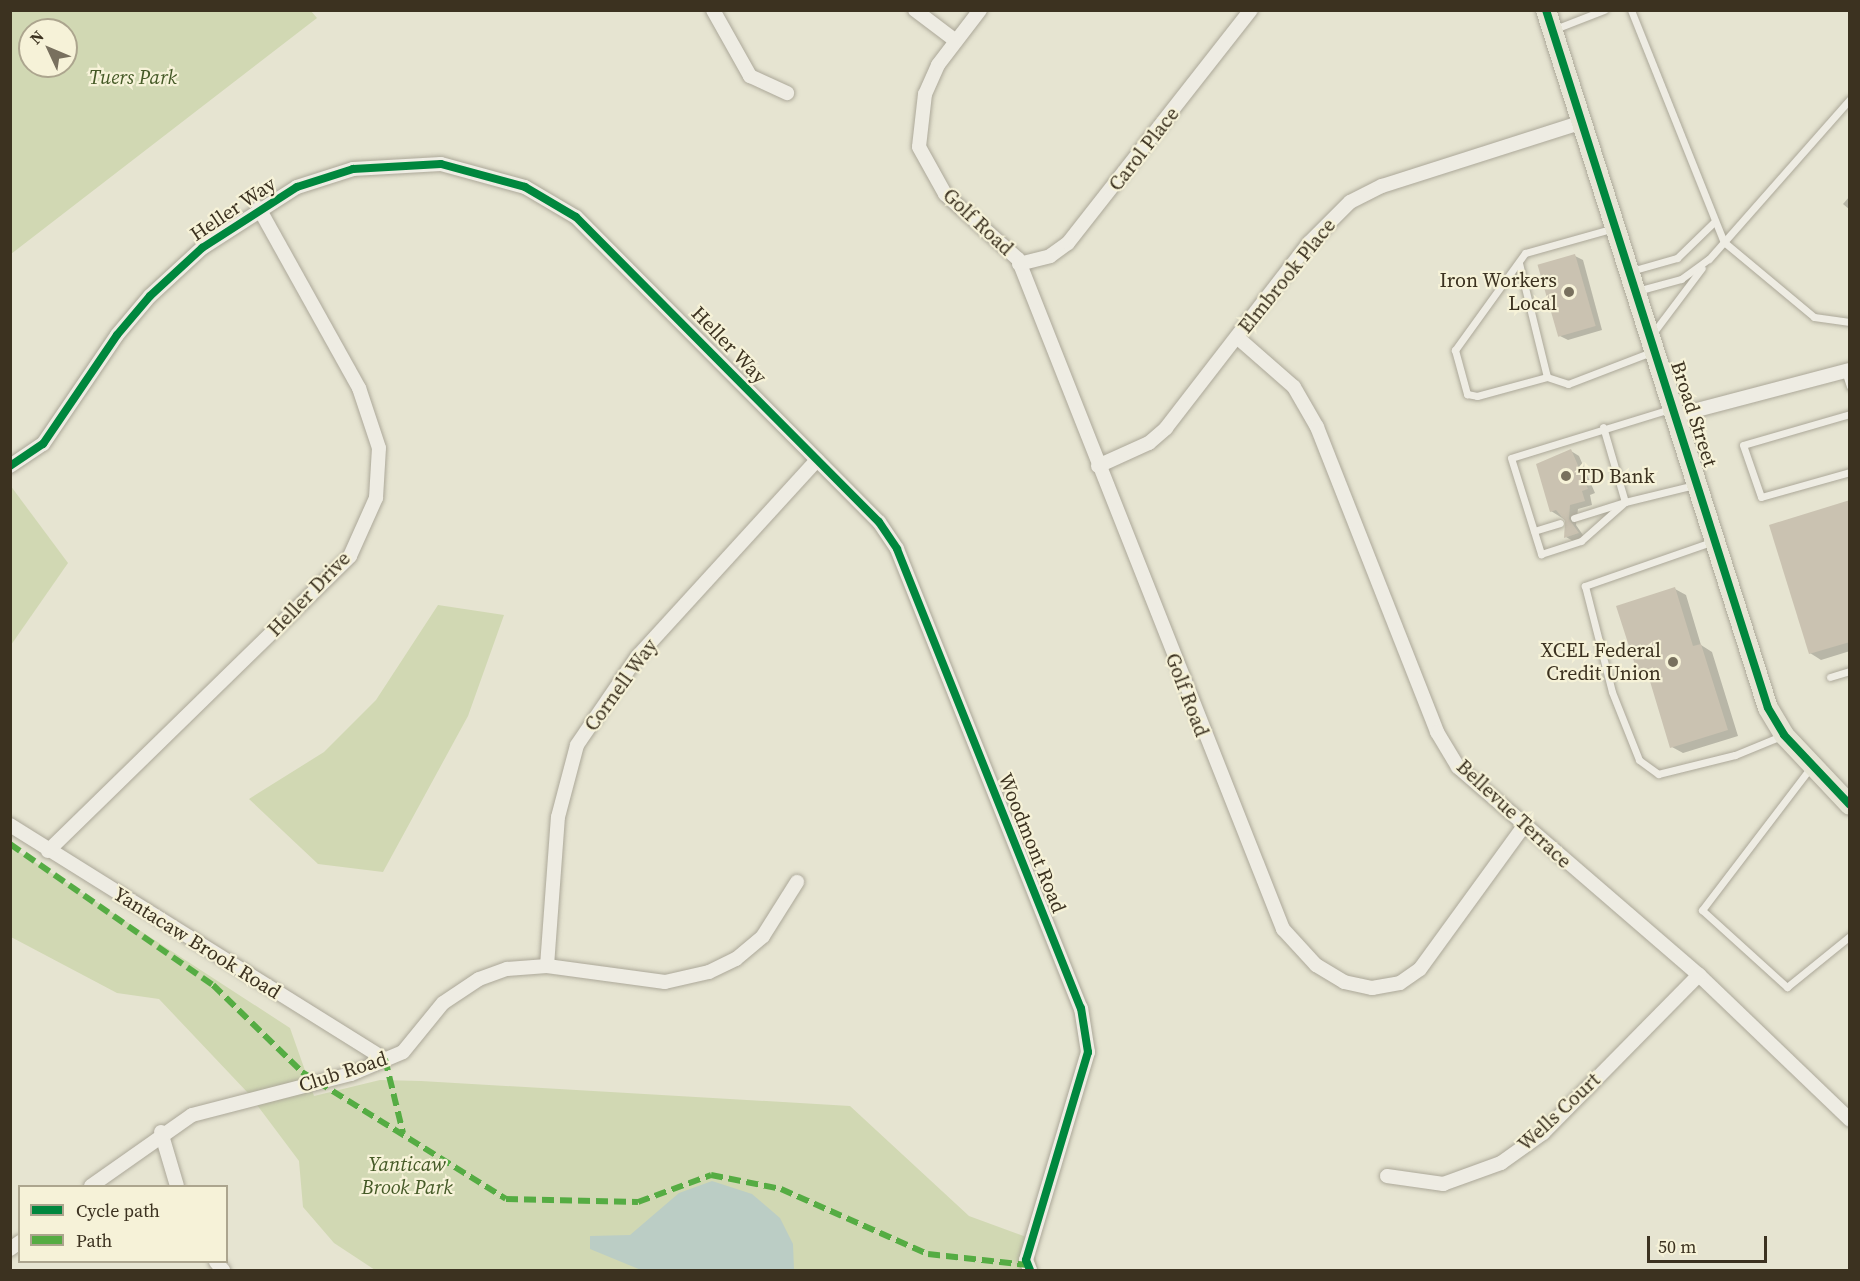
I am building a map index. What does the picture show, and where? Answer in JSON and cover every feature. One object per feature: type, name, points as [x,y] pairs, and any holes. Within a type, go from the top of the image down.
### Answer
[{"type":"main road","name":"Broad Street","points":[[1550,17],[1677,412],[1768,708],[1784,735],[1811,767],[1850,805]]},
{"type":"street","points":[[713,10],[750,75],[787,93]]},
{"type":"street","points":[[915,10],[956,41],[980,10]]},
{"type":"street","name":"Carol Place","points":[[1019,264],[1050,256],[1068,243],[1251,10]]},
{"type":"street","name":"Golf Road","points":[[956,41],[938,65],[918,124],[930,172],[945,194],[1007,245],[1019,264],[1268,900],[1283,929],[1316,965],[1344,982],[1372,988],[1412,976],[1523,827]]},
{"type":"street","name":"Elmbrook Place","points":[[1098,466],[1149,443],[1166,428],[1238,338],[1309,243],[1350,202],[1382,186],[1583,122]]},
{"type":"street","name":"Heller Way","points":[[10,466],[44,444],[117,334],[150,296],[202,248],[259,208],[325,177],[382,164],[450,166],[525,187],[599,235],[817,460]]},
{"type":"street","name":"Heller Drive","points":[[48,851],[350,556],[376,498],[379,448],[359,388],[259,208]]},
{"type":"street","name":"Bellevue Terrace","points":[[1238,338],[1294,387],[1317,427],[1452,759],[1523,827],[1699,975],[1850,1120]]},
{"type":"street","points":[[1677,412],[1847,370]]},
{"type":"street","name":"Cornell Way","points":[[548,966],[558,817],[577,745],[637,657],[817,460]]},
{"type":"street","name":"Woodmont Road","points":[[817,460],[879,522],[897,549],[1081,1008],[1088,1052],[1026,1260],[1030,1270]]},
{"type":"street","name":"Yantacaw Brook Road","points":[[10,825],[48,851],[385,1059]]},
{"type":"street","name":"Club Road","points":[[91,1185],[161,1132],[192,1115],[351,1074],[403,1052],[443,1002],[479,979],[507,969],[548,966],[665,982],[709,972],[736,959],[763,936],[797,882]]},
{"type":"street","name":"Wells Court","points":[[1387,1176],[1443,1184],[1501,1163],[1543,1133],[1699,975]]},
{"type":"street","points":[[161,1132],[177,1185]]},
{"type":"lane","points":[[1550,17],[1604,10]]},
{"type":"lane","points":[[1631,10],[1714,222],[1724,242],[1814,317],[1850,322]]},
{"type":"lane","points":[[1616,227],[1533,246],[1465,330],[1455,350],[1467,394],[1477,396],[1547,377],[1568,384],[1654,343],[1709,259],[1850,99]]},
{"type":"lane","points":[[1630,271],[1677,258],[1714,222]]},
{"type":"lane","points":[[1637,291],[1680,279],[1709,259]]},
{"type":"lane","points":[[1519,263],[1547,377]]},
{"type":"lane","points":[[1847,370],[1850,386]]},
{"type":"lane","points":[[1625,502],[1581,542],[1541,554],[1511,458],[1603,427],[1677,412]]},
{"type":"lane","points":[[1850,414],[1743,445],[1761,497],[1850,472]]},
{"type":"lane","points":[[1603,427],[1625,502]]},
{"type":"lane","points":[[1574,518],[1625,502],[1699,484]]},
{"type":"lane","points":[[1534,531],[1560,523]]},
{"type":"lane","points":[[1717,540],[1585,586],[1612,692],[1639,760],[1658,774],[1735,755],[1784,735]]},
{"type":"lane","points":[[1830,677],[1850,671]]},
{"type":"lane","points":[[1811,767],[1702,910],[1787,987],[1850,936]]},
{"type":"green space","name":"Tuers Park","points":[[11,11],[311,11],[317,18],[11,254]]},
{"type":"green space","points":[[10,485],[68,563],[11,645],[10,645]]},
{"type":"green space","points":[[438,605],[504,615],[468,716],[383,872],[318,864],[249,799],[324,752],[376,700]]},
{"type":"green space","name":"Yanticaw Brook Park","points":[[10,846],[290,1028],[314,1096],[380,1080],[850,1106],[969,1216],[1032,1239],[1038,1270],[375,1270],[334,1243],[303,1207],[299,1161],[248,1093],[159,999],[117,993],[11,937]]},
{"type":"shaded area","points":[[712,1181],[752,1194],[780,1218],[793,1244],[794,1270],[641,1270],[590,1249],[590,1236],[630,1235],[679,1193]]},
{"type":"building","points":[[1575,254],[1596,326],[1558,337],[1538,265]]},
{"type":"building","points":[[1571,449],[1588,489],[1582,491],[1585,501],[1570,505],[1569,519],[1579,533],[1564,538],[1565,521],[1556,510],[1550,512],[1536,464]]},
{"type":"building","points":[[1850,500],[1850,642],[1809,654],[1769,525]]},
{"type":"building","points":[[1675,587],[1693,646],[1701,644],[1728,730],[1670,748],[1646,668],[1637,671],[1616,606]]},
{"type":"marked path","points":[[10,844],[213,985],[302,1072],[506,1199],[638,1202],[711,1175],[781,1189],[928,1254],[1027,1265]]},
{"type":"marked path","points":[[385,1059],[403,1133]]},
{"type":"cycle path","points":[[1546,10],[1768,708],[1784,735],[1850,805]]},
{"type":"cycle path","points":[[10,466],[43,444],[117,335],[150,296],[202,248],[297,187],[353,169],[441,164],[525,187],[576,217],[879,522],[897,549],[1081,1008],[1088,1052],[1026,1260],[1030,1270]]},
{"type":"place","name":"Iron Workers Local","points":[[1569,292]]},
{"type":"place","name":"TD Bank","points":[[1566,476]]},
{"type":"place","name":"XCEL Federal Credit Union","points":[[1673,662]]}]
